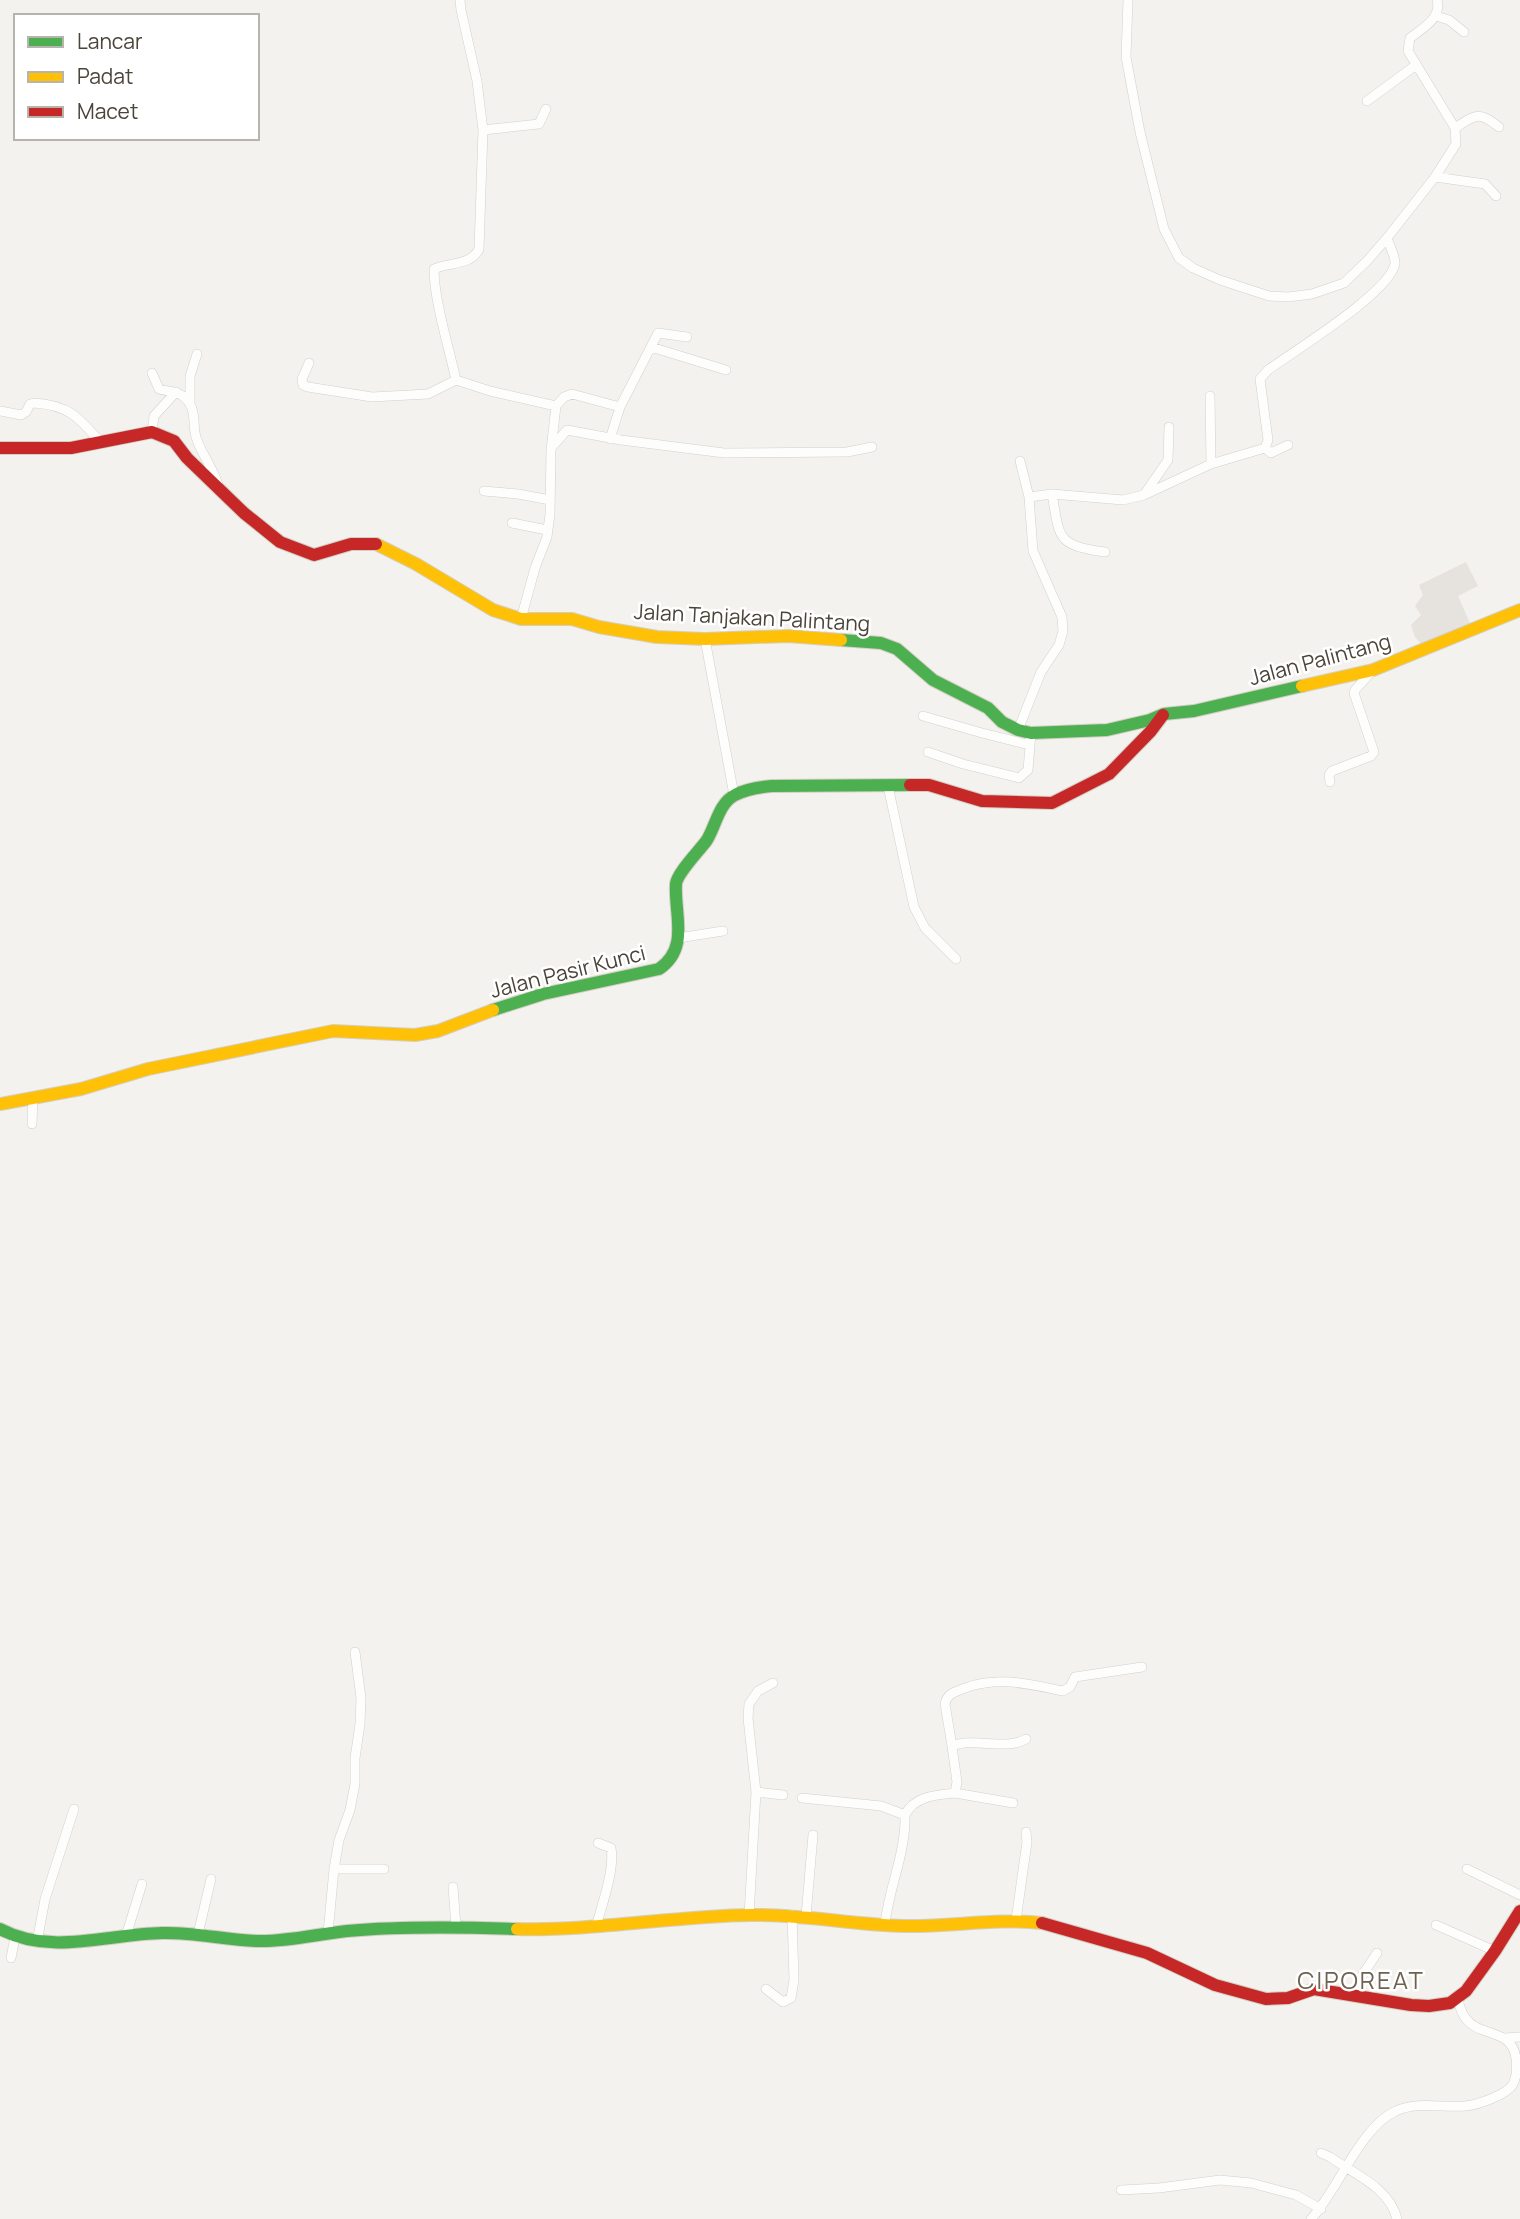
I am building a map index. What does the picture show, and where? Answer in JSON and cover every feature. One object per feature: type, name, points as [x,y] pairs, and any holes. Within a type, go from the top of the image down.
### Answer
[{"type":"street","points":[[456,380],[433,272],[436,267],[470,259],[479,249],[483,130],[477,80],[460,0]]},
{"type":"street","points":[[1128,0],[1126,58],[1137,119],[1164,229],[1179,258],[1193,268],[1220,280],[1258,293],[1288,297],[1312,294],[1344,283],[1387,238],[1435,177],[1456,144],[1455,128],[1408,51],[1410,38],[1436,16],[1439,6],[1437,0]]},
{"type":"street","points":[[1436,16],[1449,20],[1464,33]]},
{"type":"street","points":[[1367,101],[1416,65]]},
{"type":"street","points":[[483,130],[539,124],[546,108]]},
{"type":"street","points":[[1455,128],[1479,115],[1499,127]]},
{"type":"street","points":[[1435,177],[1485,184],[1496,196]]},
{"type":"street","points":[[1265,448],[1268,440],[1260,379],[1268,370],[1365,301],[1395,265],[1387,238]]},
{"type":"street","points":[[610,439],[620,407],[658,333],[687,337]]},
{"type":"street","points":[[651,347],[726,370]]},
{"type":"street","points":[[197,354],[190,376],[190,404],[195,435],[217,478],[220,492]]},
{"type":"street","points":[[309,363],[302,379],[303,385],[308,387],[372,397],[428,394],[456,380],[556,406]]},
{"type":"street","points":[[152,373],[159,389],[176,391],[190,404]]},
{"type":"street","points":[[0,448],[64,448],[152,432],[154,416],[176,391]]},
{"type":"street","points":[[521,618],[547,537],[556,406],[564,397],[572,394],[620,407]]},
{"type":"street","points":[[1210,396],[1211,464]]},
{"type":"street","points":[[0,411],[21,415],[34,403],[65,408],[79,417],[100,442]]},
{"type":"street","points":[[1144,495],[1168,460],[1168,427]]},
{"type":"street","points":[[551,450],[567,430],[610,439],[724,453],[847,452],[872,447]]},
{"type":"street","name":"Jalan Tanjakan Palintang","points":[[152,432],[174,441],[220,492],[280,542],[314,555],[351,544],[380,545],[503,614],[521,618],[572,619],[649,636],[705,639],[788,636],[881,643],[897,649],[933,680],[988,708],[1002,722],[1031,739],[1107,730],[1164,714]]},
{"type":"street","points":[[1265,448],[1271,453],[1288,445]]},
{"type":"street","points":[[1029,497],[1052,494],[1123,500],[1144,495],[1211,464],[1265,448]]},
{"type":"street","points":[[1018,730],[1041,672],[1059,645],[1063,631],[1058,606],[1033,551],[1029,497],[1020,461]]},
{"type":"street","points":[[484,491],[550,500]]},
{"type":"street","points":[[1052,494],[1057,529],[1064,541],[1082,549],[1105,552]]},
{"type":"street","points":[[512,523],[547,530]]},
{"type":"street","name":"Jalan Palintang","points":[[1164,714],[1194,711],[1373,670],[1520,610]]},
{"type":"street","points":[[705,639],[734,795]]},
{"type":"street","points":[[1330,782],[1329,775],[1332,771],[1371,756],[1374,752],[1354,693],[1373,670]]},
{"type":"street","points":[[723,931],[678,938],[676,881],[708,838],[721,810],[734,795],[772,786],[929,785],[982,801],[1052,803],[1109,774],[1164,714]]},
{"type":"street","points":[[923,716],[982,733],[1031,739],[1028,770],[1019,778],[928,752]]},
{"type":"street","points":[[888,786],[914,907],[925,928],[956,959]]},
{"type":"street","name":"Jalan Pasir Kunci","points":[[0,1104],[81,1089],[148,1069],[333,1031],[415,1035],[438,1031],[543,993],[598,984],[659,969],[671,960],[678,938]]},
{"type":"street","points":[[32,1124],[33,1097]]},
{"type":"street","points":[[328,1933],[339,1840],[355,1784],[361,1699],[355,1652]]},
{"type":"street","points":[[955,1793],[957,1782],[945,1704],[946,1697],[950,1694],[1000,1680],[1063,1691],[1070,1687],[1075,1677],[1142,1667]]},
{"type":"street","points":[[749,1915],[756,1792],[748,1718],[749,1704],[758,1691],[774,1683]]},
{"type":"street","points":[[952,1746],[972,1742],[1016,1743],[1026,1739]]},
{"type":"street","points":[[756,1792],[783,1795]]},
{"type":"street","points":[[885,1924],[888,1899],[902,1850],[905,1815],[909,1807],[923,1798],[955,1793],[1013,1803]]},
{"type":"street","points":[[802,1798],[881,1806],[905,1815]]},
{"type":"street","points":[[37,1942],[45,1899],[74,1809]]},
{"type":"street","points":[[1016,1920],[1027,1842],[1026,1832]]},
{"type":"street","points":[[806,1916],[813,1835]]},
{"type":"street","points":[[596,1927],[612,1853],[611,1848],[598,1843]]},
{"type":"street","points":[[334,1869],[384,1869]]},
{"type":"street","points":[[1467,1869],[1520,1895]]},
{"type":"street","points":[[198,1934],[211,1879]]},
{"type":"street","points":[[126,1936],[142,1884]]},
{"type":"street","points":[[453,1887],[456,1927]]},
{"type":"street","points":[[0,1929],[15,1937],[37,1942],[70,1943],[160,1933],[258,1941],[391,1929],[596,1927],[749,1915],[806,1916],[839,1922],[906,1926],[1016,1920],[1043,1923],[1124,1946],[1215,1985],[1266,1999],[1288,1998],[1314,1989],[1411,2005],[1443,2005],[1458,1999],[1478,1976],[1520,1911]]},
{"type":"street","points":[[766,1989],[783,2002],[791,1998],[794,1980],[792,1916]]},
{"type":"street","points":[[1436,1925],[1495,1951]]},
{"type":"street","points":[[11,1958],[15,1937]]},
{"type":"street","points":[[1355,1996],[1361,1978],[1377,1953]]},
{"type":"street","points":[[1458,1999],[1462,2017],[1470,2025],[1505,2038],[1520,2037]]},
{"type":"street","points":[[1311,2219],[1321,2209],[1366,2139],[1382,2120],[1394,2112],[1433,2105],[1474,2105],[1507,2091],[1513,2084],[1517,2070],[1514,2050],[1505,2038]]},
{"type":"street","points":[[1321,2153],[1385,2195],[1395,2209],[1397,2219]]},
{"type":"street","points":[[1121,2190],[1220,2180],[1251,2183],[1296,2195],[1321,2209]]},
{"type":"shaded area","points":[[1466,562],[1478,586],[1458,596],[1472,628],[1424,647],[1415,637],[1411,625],[1421,615],[1415,606],[1423,595],[1419,585]]},
{"type":"traffic: fast","points":[[841,640],[881,643],[897,649],[933,680],[988,708],[1002,722],[1031,733],[1107,730],[1164,714],[1194,711],[1302,686]]},
{"type":"traffic: fast","points":[[493,1010],[543,994],[659,969],[669,961],[677,941],[677,879],[707,840],[725,803],[735,795],[772,786],[910,785]]},
{"type":"traffic: fast","points":[[0,1929],[19,1937],[59,1942],[162,1933],[268,1941],[389,1928],[517,1929]]},
{"type":"traffic: slow","points":[[376,544],[416,564],[493,610],[521,619],[572,619],[599,627],[657,637],[705,639],[788,636],[841,640]]},
{"type":"traffic: slow","points":[[1302,686],[1373,670],[1520,610]]},
{"type":"traffic: slow","points":[[0,1104],[81,1089],[148,1069],[333,1031],[415,1035],[438,1031],[493,1010]]},
{"type":"traffic: slow","points":[[517,1929],[576,1928],[751,1915],[904,1926],[1042,1923]]},
{"type":"traffic: jam","points":[[0,448],[71,448],[152,432],[174,441],[187,458],[244,513],[280,542],[314,555],[351,544],[376,544]]},
{"type":"traffic: jam","points":[[910,785],[929,785],[982,801],[1052,803],[1109,774],[1163,715]]},
{"type":"traffic: jam","points":[[1042,1923],[1147,1953],[1215,1985],[1266,1999],[1288,1998],[1314,1989],[1429,2006],[1450,2003],[1466,1991],[1520,1911]]},
{"type":"district","name":"CIPOREAT","points":[[1361,1981]]}]
